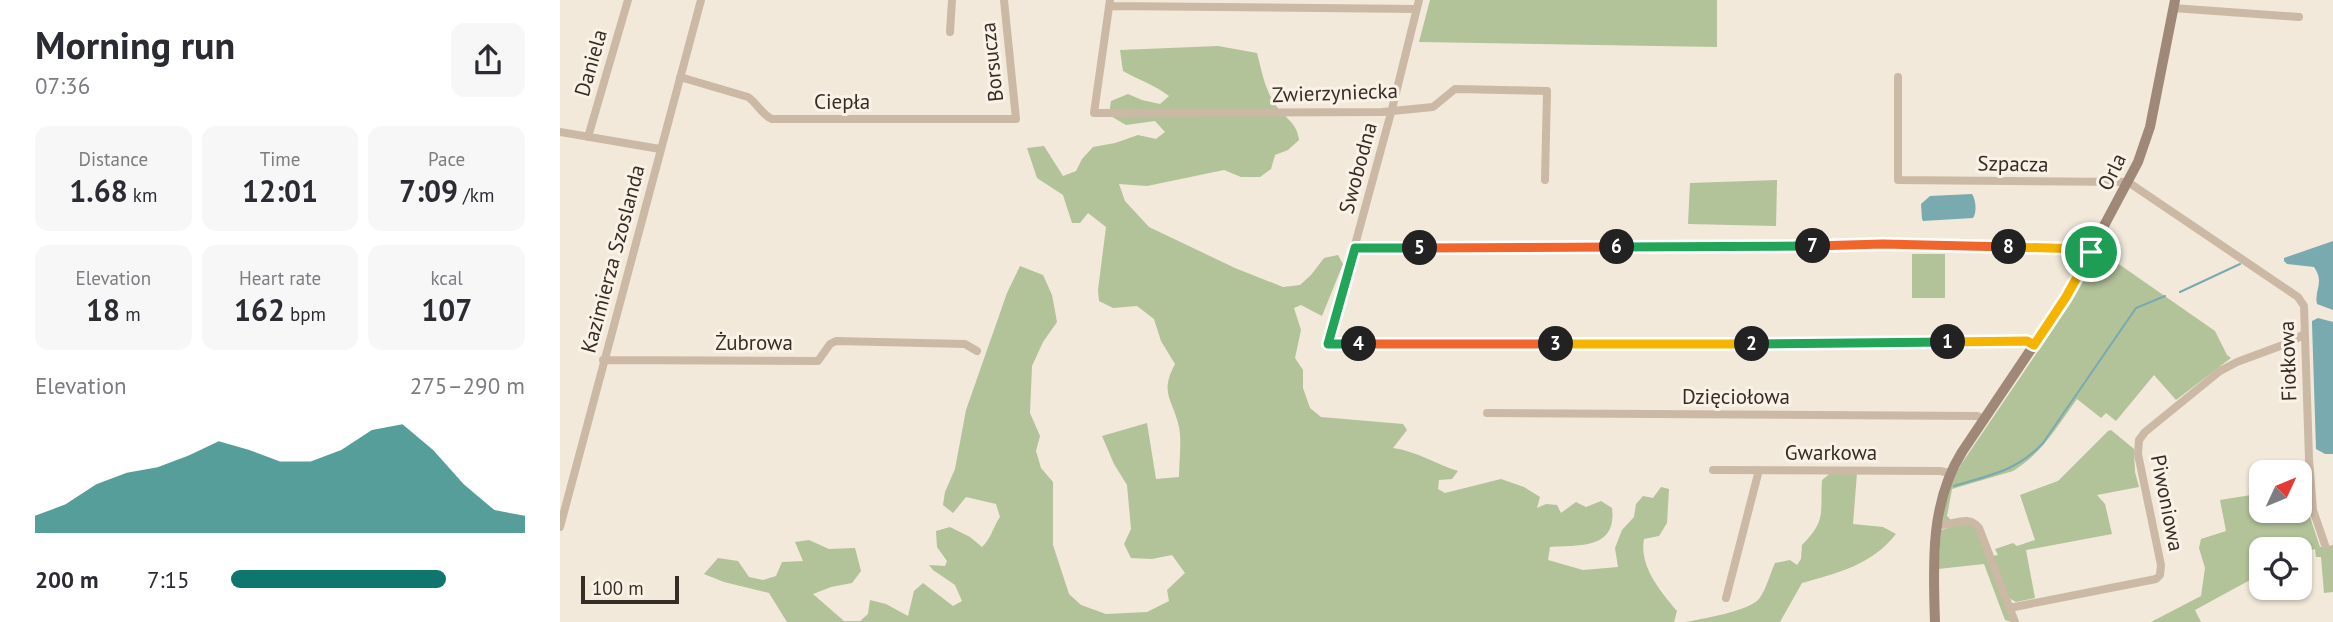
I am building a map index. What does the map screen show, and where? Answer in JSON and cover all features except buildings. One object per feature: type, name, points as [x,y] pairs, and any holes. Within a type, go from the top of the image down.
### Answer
[{"type":"street","name":"Daniela","points":[[588,137],[628,0]]},
{"type":"street","name":"Kazimierza Szoslanda","points":[[560,527],[701,0]]},
{"type":"street","points":[[950,32],[953,0]]},
{"type":"street","name":"Borsucza","points":[[1004,0],[1016,120]]},
{"type":"street","name":"Swobodna","points":[[1419,0],[1328,344],[2027,341],[2034,345]]},
{"type":"street","points":[[1109,3],[1416,9]]},
{"type":"street","name":"Zwierzyniecka","points":[[1109,3],[1094,113],[1382,112],[1433,107],[1455,89],[1546,91],[1545,180]]},
{"type":"street","points":[[2174,4],[2299,17]]},
{"type":"street","name":"Orla","points":[[1935,622],[1936,525],[1950,473],[2066,297],[2142,153],[2150,128],[2174,4]]},
{"type":"street","name":"Ciepła","points":[[680,77],[748,97],[772,119],[1016,120]]},
{"type":"street","name":"Szpacza","points":[[1898,77],[1898,180],[2128,182]]},
{"type":"street","points":[[560,132],[660,149]]},
{"type":"street","name":"Fiołkowa","points":[[2128,182],[2298,297],[2304,306],[2313,510],[2325,545]]},
{"type":"street","points":[[1355,248],[1883,244],[2084,249],[2091,252]]},
{"type":"street","name":"Piwoniowa","points":[[2010,608],[2156,579],[2160,575],[2161,565],[2137,450],[2142,436],[2227,366],[2291,342],[2304,334]]},
{"type":"street","name":"Żubrowa","points":[[603,360],[818,361],[830,344],[836,341],[965,344],[977,351]]},
{"type":"street","name":"Dzięciołowa","points":[[1487,413],[1977,416],[1984,419]]},
{"type":"street","name":"Gwarkowa","points":[[1713,470],[1950,473]]},
{"type":"street","points":[[1727,598],[1759,470]]},
{"type":"street","points":[[1936,525],[1944,526],[1963,520],[1975,522],[2015,622]]},
{"type":"green space","points":[[1430,0],[1717,0],[1717,47],[1419,42]]},
{"type":"green space","points":[[1218,46],[1257,53],[1270,94],[1277,107],[1294,126],[1299,140],[1288,150],[1275,155],[1271,169],[1260,177],[1241,177],[1224,170],[1147,186],[1119,184],[1125,201],[1149,227],[1235,268],[1283,287],[1300,285],[1324,258],[1338,255],[1343,264],[1322,316],[1301,305],[1294,308],[1301,330],[1295,358],[1303,370],[1303,388],[1310,408],[1321,417],[1403,424],[1407,430],[1393,448],[1458,471],[1452,479],[1439,480],[1438,489],[1445,493],[1501,479],[1524,487],[1540,497],[1537,508],[1546,504],[1557,505],[1561,513],[1576,502],[1586,507],[1601,501],[1612,508],[1612,522],[1602,538],[1584,545],[1550,547],[1548,560],[1583,570],[1618,567],[1615,548],[1622,530],[1634,517],[1636,504],[1643,496],[1653,498],[1661,487],[1669,489],[1667,523],[1659,536],[1644,539],[1643,549],[1652,578],[1677,611],[1674,622],[787,622],[769,593],[704,574],[718,558],[738,561],[749,577],[763,580],[776,576],[782,562],[803,561],[795,542],[809,540],[829,549],[855,548],[861,571],[852,583],[813,594],[844,621],[860,621],[868,614],[870,600],[886,604],[908,616],[914,591],[923,583],[953,606],[962,601],[955,585],[929,565],[945,566],[947,561],[937,547],[936,531],[950,527],[970,537],[982,547],[1000,517],[996,504],[966,497],[953,513],[943,505],[945,492],[955,469],[966,410],[1007,293],[1020,266],[1043,275],[1052,295],[1057,322],[1043,342],[1032,366],[1030,413],[1040,436],[1036,451],[1041,468],[1053,482],[1053,545],[1069,594],[1081,605],[1106,614],[1147,612],[1169,601],[1167,590],[1185,573],[1172,555],[1152,559],[1131,558],[1124,544],[1131,529],[1127,485],[1102,436],[1147,423],[1156,479],[1179,477],[1180,433],[1168,390],[1170,374],[1175,364],[1161,341],[1154,319],[1137,306],[1113,308],[1099,301],[1106,227],[1088,213],[1080,223],[1072,223],[1063,195],[1037,178],[1027,148],[1044,146],[1063,176],[1076,171],[1093,147],[1138,135],[1156,139],[1165,132],[1155,121],[1126,125],[1109,115],[1111,101],[1128,94],[1160,104],[1169,96],[1123,71],[1120,50]]},
{"type":"green space","points":[[1777,180],[1776,226],[1688,224],[1690,183]]},
{"type":"green space","points":[[2100,251],[2215,331],[2231,358],[2176,400],[2154,375],[2116,421],[2106,413],[2101,418],[2077,399],[2049,438],[2023,464],[2013,471],[1952,489],[1947,516],[1951,520],[1943,523],[1948,492],[1962,463],[2072,301]]},
{"type":"green space","points":[[1912,254],[1945,254],[1945,298],[1912,298]]},
{"type":"green space","points":[[2111,430],[2134,449],[2139,487],[2097,495],[2105,504],[2112,534],[2026,550],[2035,598],[2016,602],[2009,598],[1993,556],[1998,555],[1995,549],[2035,540],[2020,495],[2058,481]]},
{"type":"green space","points":[[1832,472],[1857,473],[1853,524],[1883,527],[1896,534],[1887,545],[1853,566],[1802,583],[1780,622],[1685,622],[1725,614],[1754,603],[1764,591],[1775,563],[1790,560],[1797,565],[1801,559],[1802,545],[1819,522],[1822,480]]},
{"type":"green space","points":[[2249,495],[2249,523],[2312,523],[2320,547],[2333,545],[2333,592],[2324,593],[2321,557],[2316,557],[2315,549],[2312,550],[2312,537],[2249,537],[2249,581],[2195,610],[2201,622],[2151,622],[2201,596],[2205,568],[2199,548],[2201,539],[2226,531],[2220,500]]},
{"type":"green space","points":[[1965,523],[1975,526],[2012,622],[2005,620],[1984,564],[1938,569],[1941,530]]},
{"type":"water","points":[[1972,194],[1976,206],[1973,218],[1923,221],[1921,204],[1930,196]]},
{"type":"water","points":[[2333,241],[2333,310],[2317,304],[2319,277],[2314,267],[2287,264],[2284,258]]},
{"type":"water","points":[[2318,318],[2333,322],[2333,454],[2325,454],[2316,449],[2312,321]]},
{"type":"waterway","points":[[2180,292],[2240,264]]},
{"type":"waterway","points":[[1954,486],[2013,466],[2043,443],[2136,308],[2165,296]]},
{"type":"route","points":[[1883,244],[2084,249],[2091,252],[2066,297],[2034,345],[2027,341],[1328,344],[1355,248],[1883,244]]}]
